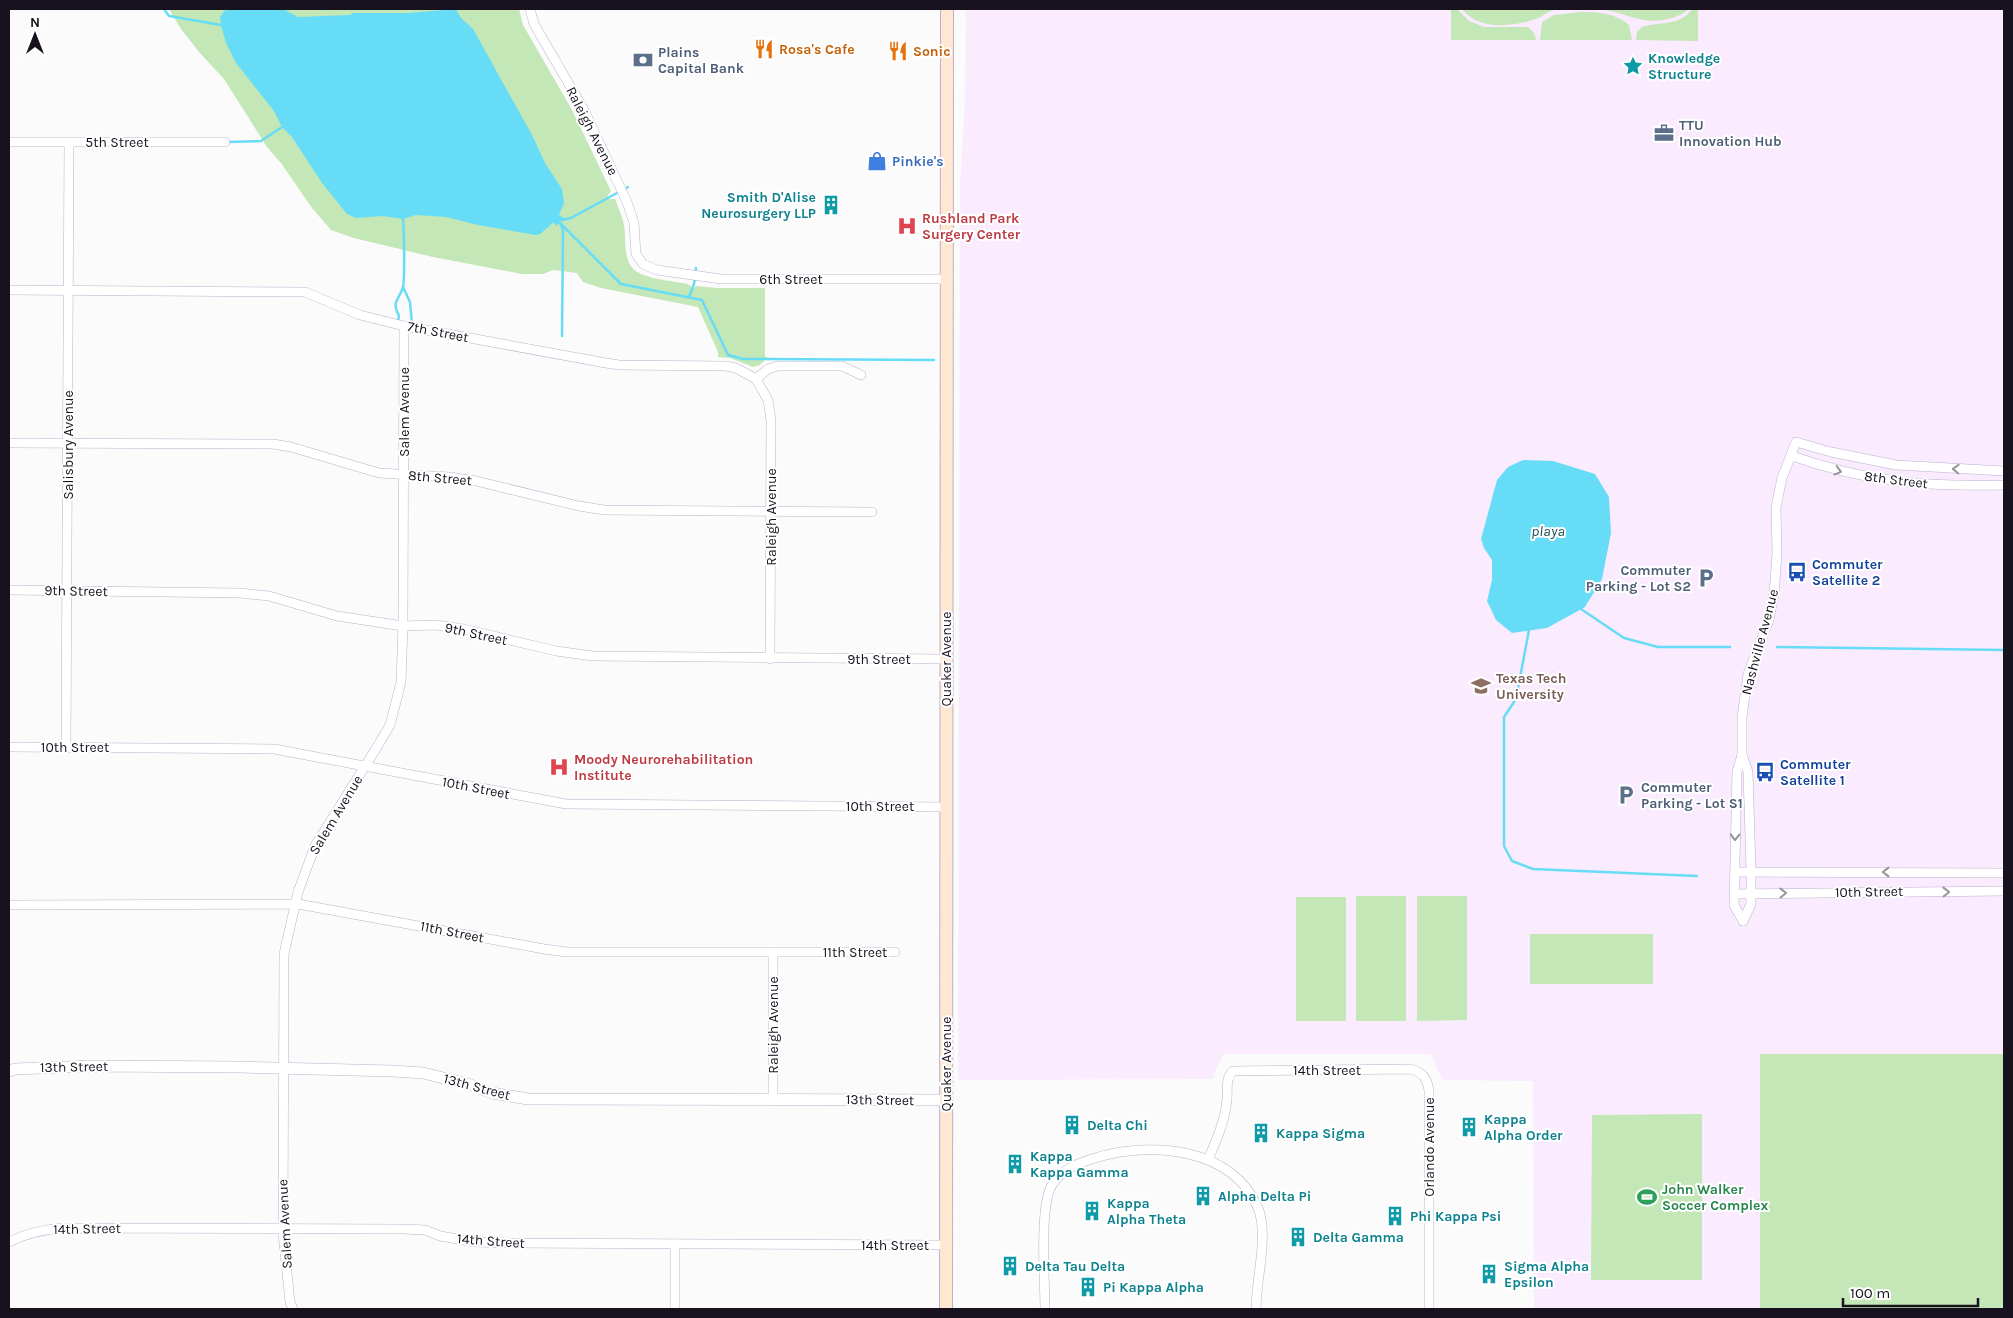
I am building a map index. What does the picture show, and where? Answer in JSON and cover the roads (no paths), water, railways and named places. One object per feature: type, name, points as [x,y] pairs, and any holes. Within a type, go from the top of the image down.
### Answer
[{"type":"main road","name":"Quaker Avenue","points":[[946,1309],[947,9]]},
{"type":"street","name":"Raleigh Avenue","points":[[530,9],[534,24],[584,110],[627,202],[634,223],[636,254],[639,259]]},
{"type":"street","name":"5th Street","points":[[9,142],[226,142]]},
{"type":"street","name":"Salisbury Avenue","points":[[66,747],[68,142]]},
{"type":"street","name":"6th Street","points":[[639,259],[642,264],[657,270],[721,278],[948,279]]},
{"type":"street","name":"7th Street","points":[[9,290],[305,292],[360,315],[404,326],[619,365],[726,366],[741,370],[756,379]]},
{"type":"street","name":"Salem Avenue","points":[[293,1309],[290,1302],[283,1229],[284,954],[294,904],[315,846],[390,725],[398,698],[401,682],[403,626],[404,326]]},
{"type":"street","points":[[756,379],[768,369],[778,366],[842,366],[861,375]]},
{"type":"street","name":"Raleigh Avenue","points":[[756,379],[768,400],[771,420],[770,658]]},
{"type":"street","name":"8th Street","points":[[1796,442],[1831,452],[1896,465],[2004,471]]},
{"type":"street","name":"Nashville Avenue","points":[[1742,755],[1748,772],[1751,871],[1751,904],[1743,921],[1734,905],[1737,772],[1742,755],[1742,717],[1748,674],[1769,620],[1774,594],[1777,554],[1776,507],[1782,478],[1796,442]]},
{"type":"street","name":"8th Street","points":[[9,443],[273,444],[291,447],[379,473],[450,477],[476,481],[579,506],[604,510],[872,512]]},
{"type":"street","name":"8th Street","points":[[1792,456],[1862,477],[1896,482],[1954,486],[2004,485]]},
{"type":"street","name":"9th Street","points":[[9,590],[240,593],[270,596],[337,616],[403,626],[435,625],[464,629],[556,652],[581,656],[946,659]]},
{"type":"street","name":"10th Street","points":[[9,747],[274,749],[566,804],[946,806]]},
{"type":"street","name":"10th Street","points":[[1735,872],[2004,872]]},
{"type":"street","name":"10th Street","points":[[1734,894],[2004,891]]},
{"type":"street","name":"11th Street","points":[[9,905],[294,904],[315,906],[560,951],[896,952]]},
{"type":"street","name":"Raleigh Avenue","points":[[773,952],[773,1098]]},
{"type":"street","name":"13th Street","points":[[9,1071],[14,1069],[92,1066],[283,1068],[423,1073],[468,1084],[492,1093],[528,1099],[773,1098],[946,1100]]},
{"type":"street","name":"14th Street","points":[[1208,1160],[1224,1115],[1228,1075],[1237,1070],[1410,1068],[1425,1076]]},
{"type":"street","name":"Orlando Avenue","points":[[1425,1076],[1429,1091],[1429,1309]]},
{"type":"street","points":[[1045,1309],[1044,1212],[1051,1187],[1059,1176],[1084,1161],[1106,1154],[1134,1150],[1162,1150],[1208,1160],[1239,1179],[1251,1195],[1258,1209],[1262,1233],[1256,1309]]},
{"type":"street","name":"14th Street","points":[[9,1242],[40,1230],[61,1228],[425,1230],[440,1236],[475,1242],[946,1245]]},
{"type":"street","points":[[675,1244],[675,1309]]},
{"type":"water","points":[[232,9],[285,10],[298,17],[350,15],[353,13],[408,13],[456,9],[461,18],[473,29],[532,135],[545,163],[562,189],[564,203],[559,215],[564,218],[556,226],[554,222],[540,234],[536,235],[478,225],[446,217],[416,215],[403,219],[383,216],[356,218],[347,214],[322,183],[292,137],[282,127],[274,111],[236,63],[226,43],[220,17],[224,11]]},
{"type":"water","name":"playa","points":[[1523,460],[1553,461],[1595,474],[1609,497],[1611,533],[1602,579],[1585,607],[1547,628],[1512,633],[1496,620],[1487,601],[1492,580],[1492,560],[1484,548],[1481,539],[1497,480],[1508,467]]},
{"type":"waterway","points":[[164,9],[169,16],[221,25]]},
{"type":"waterway","points":[[227,142],[261,141],[282,127]]},
{"type":"waterway","points":[[562,220],[571,218],[628,187]]},
{"type":"waterway","points":[[398,321],[396,301],[404,282],[403,219]]},
{"type":"waterway","points":[[560,223],[621,284],[702,300],[728,355],[743,359],[934,360]]},
{"type":"waterway","points":[[561,225],[563,230],[562,336]]},
{"type":"waterway","points":[[689,297],[694,284],[696,268]]},
{"type":"waterway","points":[[403,287],[410,302],[412,324]]},
{"type":"waterway","points":[[1581,609],[1624,638],[1658,647],[1730,647]]},
{"type":"waterway","points":[[1529,630],[1516,699],[1504,717],[1504,846],[1512,861],[1533,869],[1697,876]]},
{"type":"waterway","points":[[1777,647],[2004,650]]},
{"type":"place","name":"Rosa's Cafe","points":[[764,49]]},
{"type":"place","name":"Sonic","points":[[898,51]]},
{"type":"place","name":"Plains Capital Bank","points":[[643,60]]},
{"type":"place","name":"Knowledge Structure","points":[[1633,66]]},
{"type":"place","name":"TTU Innovation Hub","points":[[1664,133]]},
{"type":"place","name":"Pinkie's","points":[[877,161]]},
{"type":"place","name":"Smith D'Alise Neurosurgery LLP","points":[[831,205]]},
{"type":"place","name":"Rushland Park Surgery Center","points":[[907,226]]},
{"type":"place","name":"Commuter Satellite 2","points":[[1797,572]]},
{"type":"place","name":"Commuter Parking - Lot S2","points":[[1706,578]]},
{"type":"place","name":"Texas Tech University","points":[[1481,686]]},
{"type":"place","name":"Moody Neurorehabilitation Institute","points":[[559,767]]},
{"type":"place","name":"Commuter Satellite 1","points":[[1765,772]]},
{"type":"place","name":"Commuter Parking - Lot S1","points":[[1626,795]]},
{"type":"place","name":"Delta Chi","points":[[1072,1125]]},
{"type":"place","name":"Kappa Alpha Order","points":[[1469,1127]]},
{"type":"place","name":"Kappa Sigma","points":[[1261,1133]]},
{"type":"place","name":"Kappa Kappa Gamma","points":[[1015,1164]]},
{"type":"place","name":"Alpha Delta Pi","points":[[1203,1196]]},
{"type":"place","name":"John Walker Soccer Complex","points":[[1647,1197]]},
{"type":"place","name":"Kappa Alpha Theta","points":[[1092,1211]]},
{"type":"place","name":"Phi Kappa Psi","points":[[1395,1216]]},
{"type":"place","name":"Delta Gamma","points":[[1298,1237]]},
{"type":"place","name":"Delta Tau Delta","points":[[1010,1266]]},
{"type":"place","name":"Sigma Alpha Epsilon","points":[[1489,1274]]},
{"type":"place","name":"Pi Kappa Alpha","points":[[1088,1287]]}]
